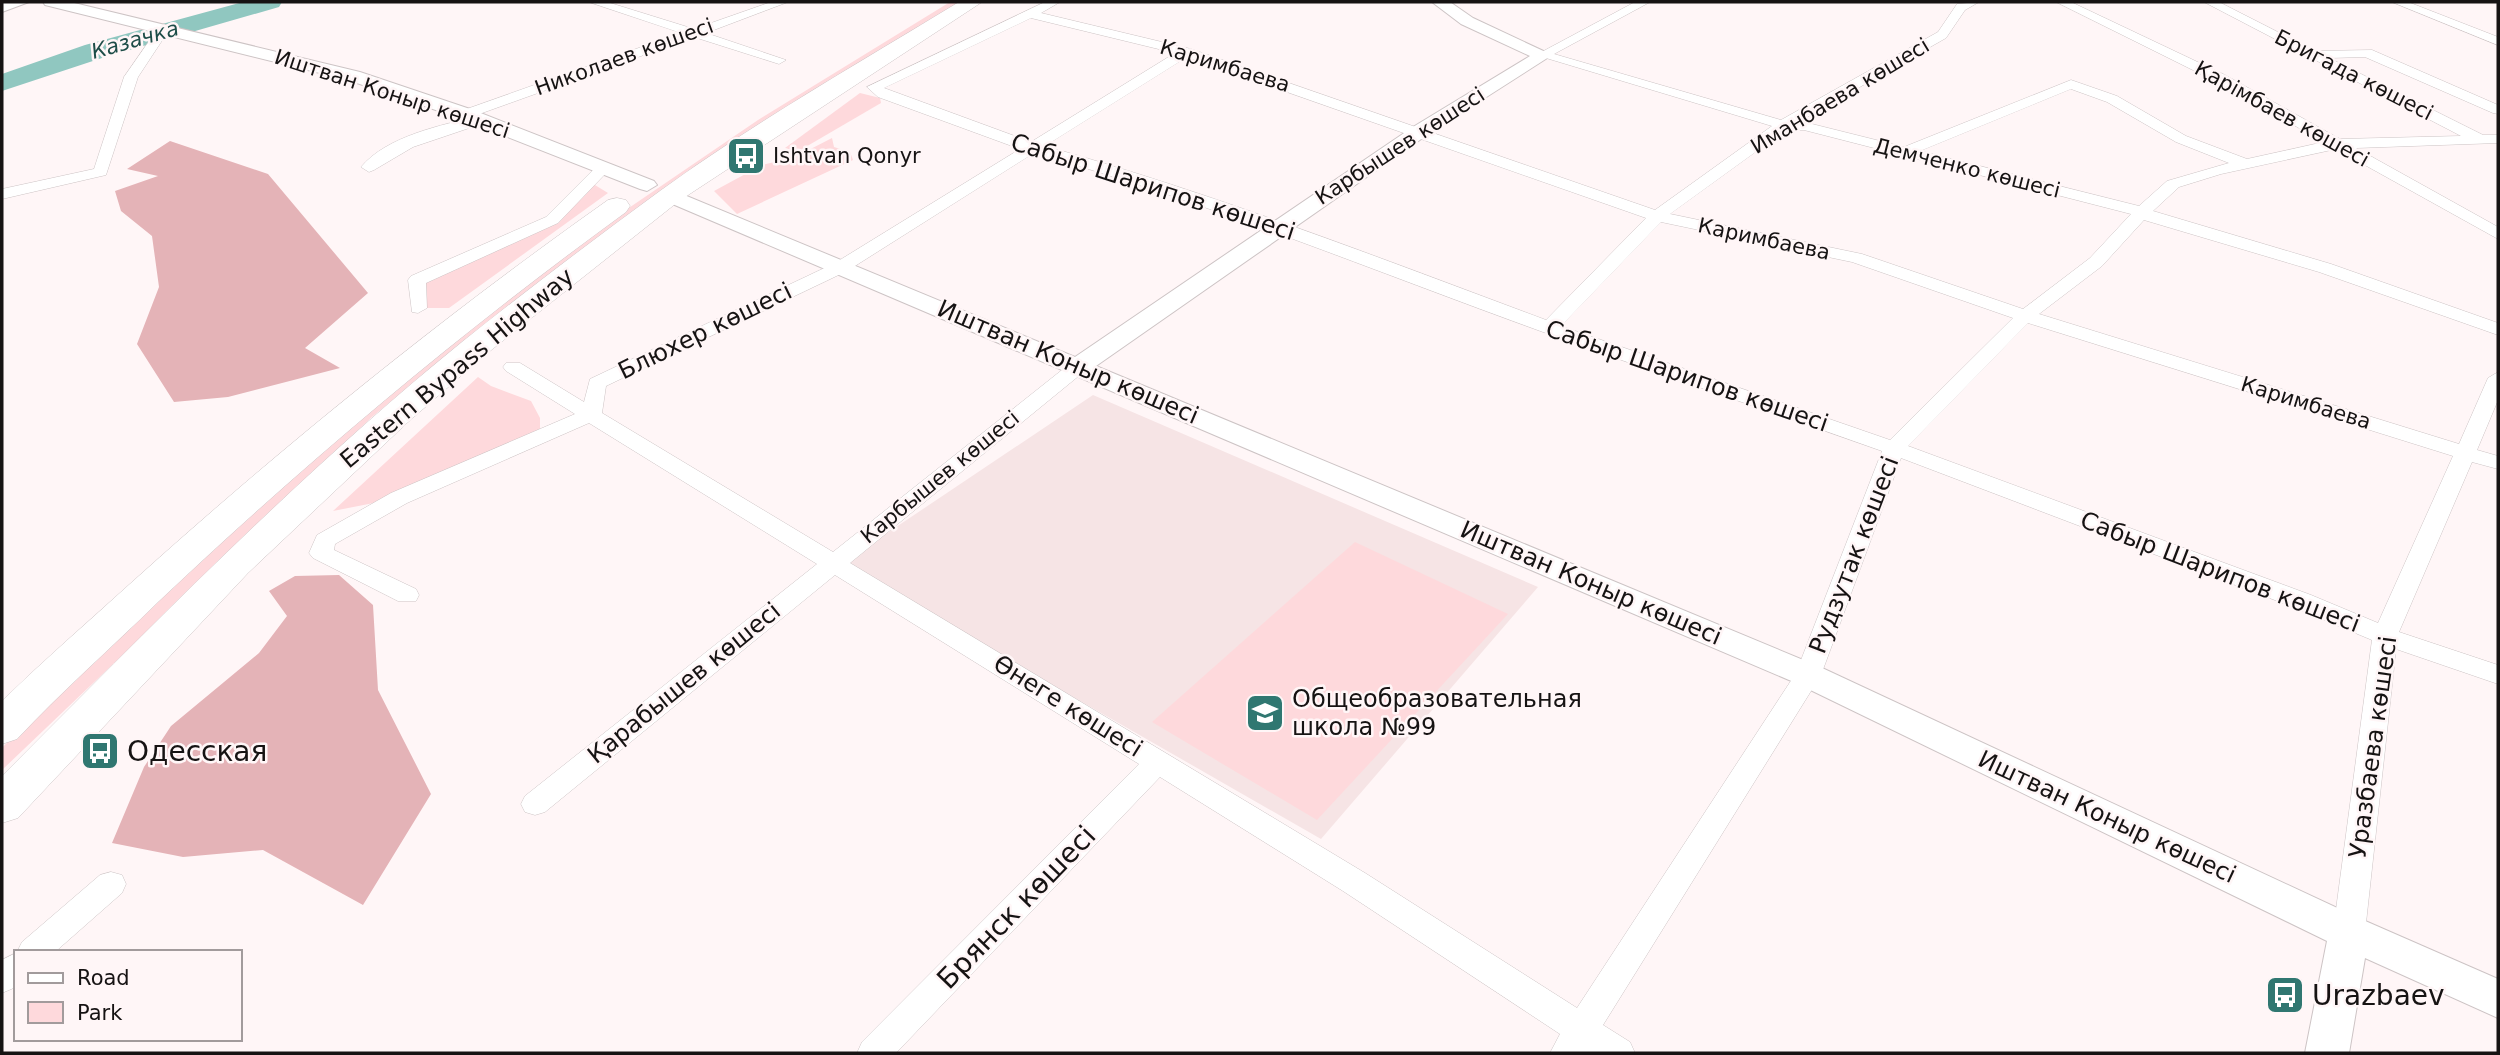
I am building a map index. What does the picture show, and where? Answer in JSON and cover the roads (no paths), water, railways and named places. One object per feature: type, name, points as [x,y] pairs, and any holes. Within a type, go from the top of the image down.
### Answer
[{"type":"main road","points":[[955,7],[980,2]]},
{"type":"main road","name":"Eastern Bypass Highway","points":[[2,805],[235,564],[395,416],[746,118],[868,46],[955,7]]},
{"type":"main road","name":"Eastern Bypass Highway","points":[[2,728],[175,564],[340,416],[502,287],[659,191],[778,123],[955,7]]},
{"type":"main road","points":[[868,46],[899,24]]},
{"type":"street","points":[[2,7],[20,2]]},
{"type":"street","name":"Иштван Коныр көшесі","points":[[51,2],[354,76],[473,117],[603,168],[1808,675],[2348,932],[2498,999]]},
{"type":"street","points":[[595,2],[695,31],[779,60]]},
{"type":"street","name":"Николаев көшесі","points":[[369,167],[380,157],[473,117],[695,31],[782,2]]},
{"type":"street","points":[[1031,14],[1054,2]]},
{"type":"street","name":"Демченко көшесі","points":[[1440,2],[1467,21],[1543,55],[1783,125],[1804,126],[2142,212],[2155,219],[2325,268],[2498,329]]},
{"type":"street","name":"Карбышев көшесі","points":[[834,562],[1079,366],[1278,226],[1420,131],[1543,55],[1644,2]]},
{"type":"street","name":"Иманбаева көшесі","points":[[1549,328],[1657,216],[1783,125],[1942,36],[1961,7],[1973,2]]},
{"type":"street","name":"Қарімбаев көшесі","points":[[2062,2],[2220,78],[2498,234]]},
{"type":"street","name":"Бригада көшесі","points":[[2210,2],[2492,142]]},
{"type":"street","points":[[2398,2],[2498,41]]},
{"type":"street","name":"Каримбаева","points":[[1031,14],[1186,52],[1420,131],[1657,216],[1856,258],[2025,316],[2498,463]]},
{"type":"street","name":"Сабыр Шарипов көшесі","points":[[1031,14],[874,87],[883,94],[1030,147],[1140,178],[1278,226],[1549,328],[1895,448],[2302,601],[2385,636],[2498,675]]},
{"type":"street","points":[[2,194],[101,172],[131,77],[163,30]]},
{"type":"street","name":"Блюхер көшесі","points":[[592,414],[597,383],[841,267],[1186,52]]},
{"type":"street","points":[[2314,55],[2367,53],[2498,110]]},
{"type":"street","points":[[1904,152],[2071,84],[2112,99],[2181,138],[2246,164]]},
{"type":"street","name":"Рудзутак көшесі","points":[[1567,1053],[1808,675],[1895,448],[2025,316],[2095,262],[2142,212],[2173,184],[2217,170],[2338,144],[2492,142]]},
{"type":"street","points":[[418,307],[417,280],[552,220],[603,168]]},
{"type":"street","name":"Өнеге көшесі","points":[[513,367],[1354,882],[1618,1053]]},
{"type":"street","name":"Уразбаева көшесі","points":[[2327,1053],[2348,932],[2385,636],[2498,378]]},
{"type":"street","points":[[407,595],[321,553],[324,540],[399,498],[592,414]]},
{"type":"street","name":"Қарабышев көшесі","points":[[535,804],[834,562]]},
{"type":"street","name":"Брянск көшесі","points":[[874,1053],[1158,762]]},
{"type":"street","points":[[35,950],[111,884]]},
{"type":"waterway","name":"Казачка","points":[[2,83],[95,51],[270,2]]},
{"type":"place","name":"Ishtvan Qonyr","points":[[746,156]]},
{"type":"place","name":"Общеобразовательная школа №99","points":[[1265,713]]},
{"type":"place","name":"Одесская","points":[[100,751]]},
{"type":"place","name":"Urazbaev","points":[[2285,995]]}]
